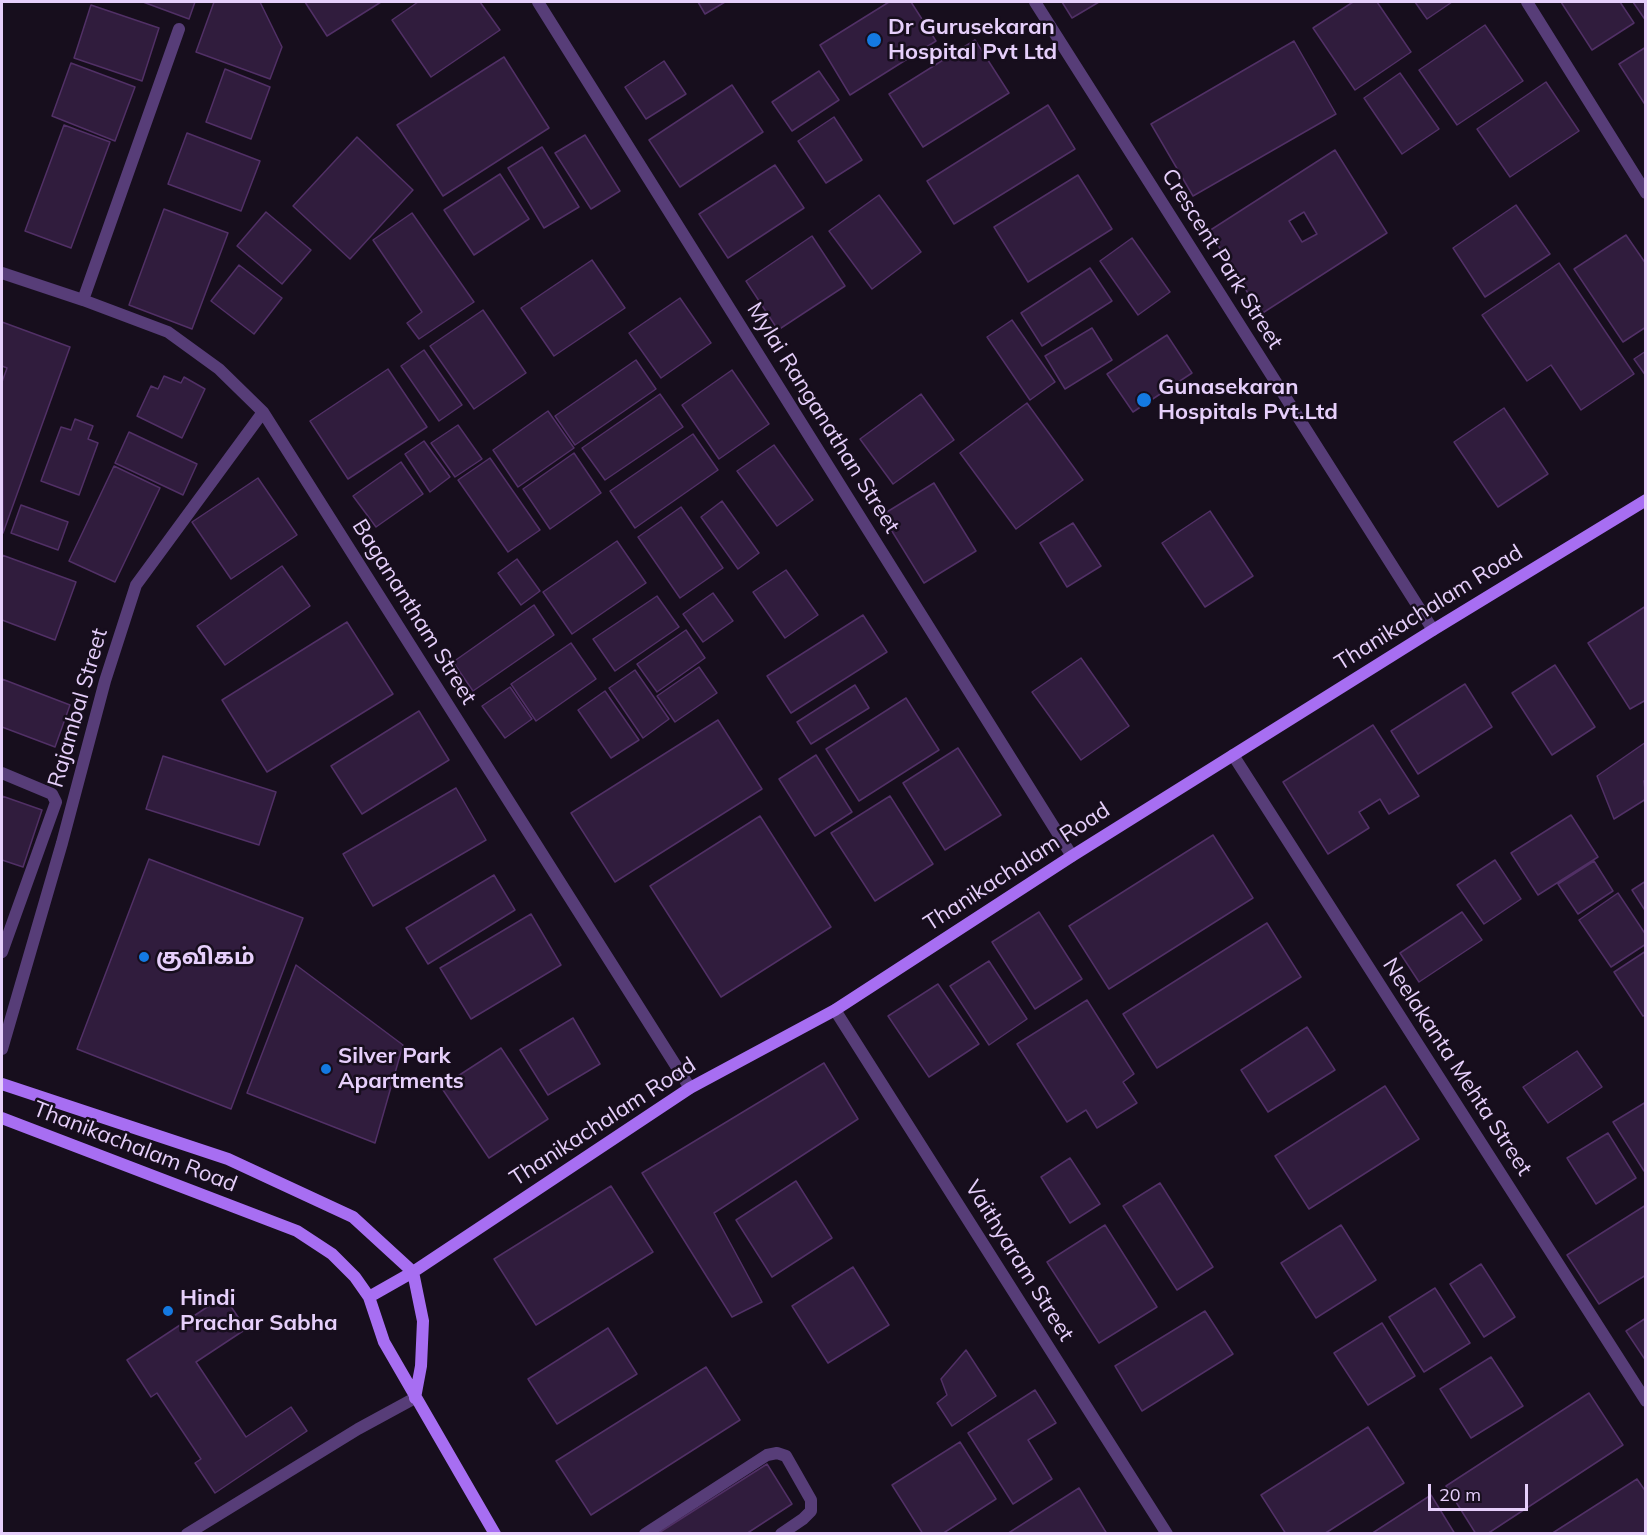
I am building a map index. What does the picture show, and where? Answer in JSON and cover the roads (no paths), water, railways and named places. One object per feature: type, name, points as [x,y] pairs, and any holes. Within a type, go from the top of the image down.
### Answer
[{"type":"main road","name":"Thanikachalam Road","points":[[413,1272],[690,1088],[835,1010],[1072,856],[1432,630],[1646,500]]},
{"type":"main road","points":[[2,1084],[238,1164],[353,1217],[413,1272],[423,1321],[421,1366],[415,1398]]},
{"type":"main road","name":"Thanikachalam Road","points":[[2,1118],[297,1231],[332,1254],[355,1277],[369,1297],[384,1342],[495,1533]]},
{"type":"main road","points":[[369,1297],[413,1272]]},
{"type":"street","name":"Mylai Ranganathan Street","points":[[538,2],[1072,856]]},
{"type":"street","name":"Crescent Park Street","points":[[1035,2],[1432,630]]},
{"type":"street","points":[[1527,2],[1646,193]]},
{"type":"street","points":[[83,300],[179,29]]},
{"type":"street","name":"Baganantham Street","points":[[2,273],[168,332],[219,369],[263,412],[690,1088]]},
{"type":"street","name":"Rajambal Street","points":[[2,1049],[105,681],[136,585],[263,412]]},
{"type":"street","name":"Neelakanta Mehta Street","points":[[1233,755],[1646,1401]]},
{"type":"street","points":[[2,773],[52,794],[56,802],[71,807]]},
{"type":"street","points":[[2,952],[56,802]]},
{"type":"street","name":"Vaithyaram Street","points":[[835,1010],[1167,1533]]},
{"type":"street","points":[[188,1533],[358,1429],[415,1398]]},
{"type":"street","points":[[645,1533],[767,1455],[777,1453],[786,1456],[811,1500],[811,1511],[781,1533]]},
{"type":"place","name":"Dr Gurusekaran Hospital Pvt Ltd","points":[[874,40]]},
{"type":"place","name":"Gunasekaran Hospitals Pvt.Ltd","points":[[1144,400]]},
{"type":"place","name":"குவிகம்","points":[[144,957]]},
{"type":"place","name":"Silver Park Apartments","points":[[326,1069]]},
{"type":"place","name":"Hindi Prachar Sabha","points":[[168,1311]]}]
